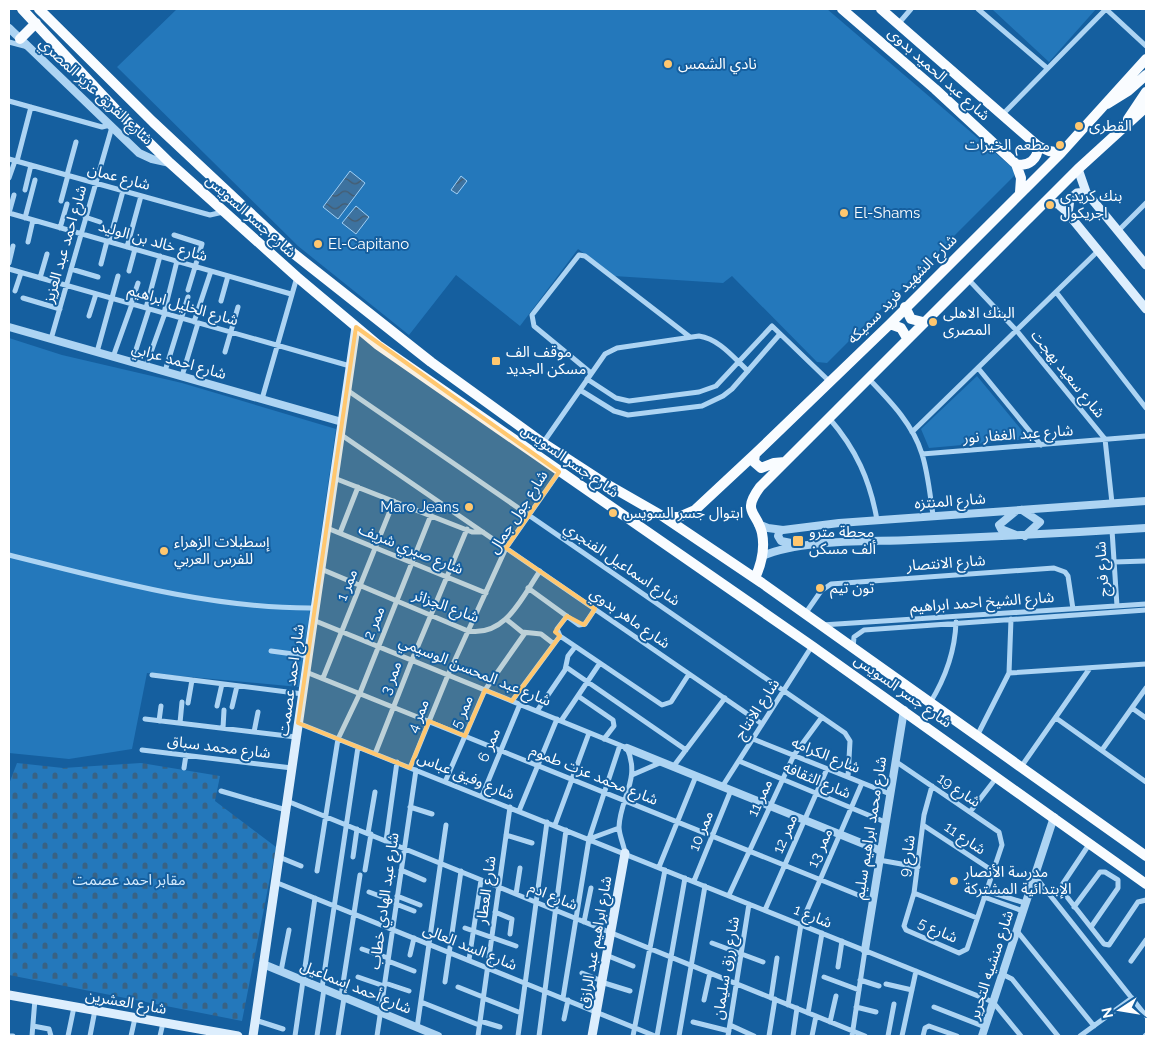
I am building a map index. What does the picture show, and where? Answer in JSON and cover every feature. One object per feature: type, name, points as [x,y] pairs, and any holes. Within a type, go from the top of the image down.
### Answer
[{"type":"main road","name":"شارع جسر السويس","points":[[22,9],[119,113],[170,163],[297,277],[394,357],[904,710],[1146,884]]},
{"type":"main road","name":"شارع جسر السويس","points":[[40,9],[131,101],[293,253],[431,362],[543,443],[603,482],[664,517],[754,578],[1146,856]]},
{"type":"main road","name":"شارع عبد الحميد بدوى","points":[[842,9],[935,89],[1016,164]]},
{"type":"main road","name":"شارع عبد الحميد بدوى","points":[[881,9],[1038,146],[1049,151],[1060,152]]},
{"type":"main road","points":[[20,39],[36,24]]},
{"type":"main road","name":"شارع الشهيد فريد سميكه","points":[[664,517],[679,517],[692,512],[830,383],[1060,152],[1146,60]]},
{"type":"main road","points":[[1101,108],[1128,91],[1146,75]]},
{"type":"main road","points":[[1122,129],[1146,92]]},
{"type":"main road","points":[[119,113],[129,115],[135,113],[131,101]]},
{"type":"main road","points":[[754,578],[762,556],[762,533],[751,512],[752,500],[760,487],[1078,169],[1146,108]]},
{"type":"main road","points":[[141,135],[144,126],[153,122]]},
{"type":"main road","points":[[1020,192],[1021,178],[1016,164],[1026,164],[1032,161],[1036,156],[1038,146]]},
{"type":"main road","points":[[1078,169],[1086,192],[1146,265]]},
{"type":"main road","points":[[1068,214],[1068,205],[1072,197],[1080,192],[1086,192]]},
{"type":"main road","points":[[1045,202],[1058,204],[1068,214],[1146,309]]},
{"type":"main road","points":[[905,308],[911,319],[923,322]]},
{"type":"main road","points":[[890,324],[901,328],[907,338]]},
{"type":"main road","name":"شارع احمد عصمت","points":[[253,1036],[356,327]]},
{"type":"main road","points":[[755,454],[754,462],[761,468],[774,463],[785,462]]},
{"type":"main road","name":"شارع ابراهيم عبد الرازق","points":[[592,1036],[625,853]]},
{"type":"main road","name":"شارع العشرين","points":[[9,995],[163,1023],[212,1034],[238,1036]]},
{"type":"street","points":[[899,24],[911,9]]},
{"type":"street","points":[[978,9],[1047,68]]},
{"type":"street","points":[[985,15],[990,9]]},
{"type":"street","points":[[1003,114],[1106,9],[1146,46]]},
{"type":"street","name":"شارع الفريق عزيز المصري","points":[[9,28],[143,155],[170,163]]},
{"type":"street","points":[[9,42],[29,48]]},
{"type":"street","points":[[9,101],[102,127],[111,126]]},
{"type":"street","points":[[9,178],[13,160],[31,107]]},
{"type":"street","name":"شارع احمد عبد العزيز","points":[[51,339],[111,126]]},
{"type":"street","points":[[61,201],[76,142]]},
{"type":"street","name":"شارع عمان","points":[[13,160],[210,215],[223,212]]},
{"type":"street","points":[[25,190],[31,165]]},
{"type":"street","points":[[25,218],[35,180]]},
{"type":"street","points":[[101,264],[123,191]]},
{"type":"street","points":[[9,213],[14,195]]},
{"type":"street","points":[[127,247],[141,196]]},
{"type":"street","points":[[1119,230],[1146,203]]},
{"type":"street","points":[[60,228],[67,204]]},
{"type":"street","name":"شارع خالد بن الوليد","points":[[9,213],[291,294]]},
{"type":"street","points":[[85,217],[100,222]]},
{"type":"street","points":[[28,242],[33,220]]},
{"type":"street","points":[[174,235],[201,242],[188,290]]},
{"type":"street","points":[[9,263],[14,246]]},
{"type":"street","points":[[129,272],[135,249]]},
{"type":"street","points":[[912,432],[1099,250]]},
{"type":"street","points":[[40,278],[47,254]]},
{"type":"street","points":[[591,373],[534,326],[532,321],[532,315],[579,255],[585,256],[690,338]]},
{"type":"street","points":[[132,362],[160,256]]},
{"type":"street","points":[[146,366],[164,313],[177,261]]},
{"type":"street","name":"شارع الخليل ابراهيم","points":[[9,269],[350,366]]},
{"type":"street","points":[[71,269],[98,277]]},
{"type":"street","points":[[182,376],[211,271]]},
{"type":"street","points":[[15,291],[21,273]]},
{"type":"street","points":[[97,352],[118,276]]},
{"type":"street","points":[[221,302],[228,276]]},
{"type":"street","points":[[262,399],[297,277]]},
{"type":"street","name":"شارع سعيد بهجت","points":[[968,278],[1017,330],[1106,440],[1112,503]]},
{"type":"street","points":[[113,357],[138,283]]},
{"type":"street","points":[[1056,292],[1146,408]]},
{"type":"street","points":[[89,316],[96,294]]},
{"type":"street","points":[[165,372],[188,297]]},
{"type":"street","points":[[23,298],[60,309]]},
{"type":"street","points":[[225,352],[238,307]]},
{"type":"street","points":[[587,379],[616,398],[636,401],[708,390],[723,380],[772,326],[830,383]]},
{"type":"street","name":"شارع احمد عرابي","points":[[9,327],[342,422]]},
{"type":"street","points":[[580,390],[621,414],[702,406],[713,402],[732,389],[780,334]]},
{"type":"street","points":[[543,443],[605,354],[617,348],[699,336],[716,341],[748,370]]},
{"type":"street","points":[[978,368],[1041,444]]},
{"type":"street","points":[[868,378],[894,404],[912,432],[922,454],[933,515]]},
{"type":"street","name":"شارع اسماعيل الفنجري","points":[[347,390],[822,716],[849,738],[848,777]]},
{"type":"street","points":[[829,418],[857,455],[873,498],[877,520]]},
{"type":"street","name":"شارع ماهر بدوي","points":[[340,434],[762,724]]},
{"type":"street","name":"شارع عبد الغفار نور","points":[[922,454],[1146,436]]},
{"type":"street","name":"شارع جول جمال","points":[[448,675],[506,548],[559,472]]},
{"type":"street","name":"شارع ماهر بدوي","points":[[334,478],[467,530],[484,532]]},
{"type":"street","points":[[340,533],[358,487]]},
{"type":"street","name":"ممر 1","points":[[322,678],[394,501]]},
{"type":"street","name":"شارع المنتزه","points":[[757,522],[768,528],[780,530],[933,515],[1146,501]]},
{"type":"street","points":[[1020,509],[1040,522],[1021,536],[1001,529],[999,525],[1020,509]]},
{"type":"street","name":"ممر 2","points":[[318,871],[338,739],[360,693],[431,515]]},
{"type":"street","name":"شارع صبري شريف","points":[[327,528],[486,593]]},
{"type":"street","points":[[762,556],[807,546],[1146,528]]},
{"type":"street","name":"ممر 3","points":[[376,754],[412,660],[467,530]]},
{"type":"street","points":[[780,530],[778,536],[781,541],[807,546]]},
{"type":"street","name":"شارع فرج","points":[[1112,530],[1117,606]]},
{"type":"street","points":[[9,554],[149,589],[272,606],[315,608]]},
{"type":"street","points":[[1114,562],[1146,560]]},
{"type":"street","name":"شارع الانتصار","points":[[804,614],[820,591],[831,584],[1054,568],[1068,576],[1073,609]]},
{"type":"street","name":"شارع الجزائر","points":[[321,570],[468,631],[487,631],[506,619],[540,571]]},
{"type":"street","points":[[528,588],[582,625],[595,609]]},
{"type":"street","name":"شارع الشيخ احمد ابراهيم","points":[[819,625],[1146,604]]},
{"type":"street","name":"شارع الشيخ احمد ابراهيم","points":[[861,631],[1146,610]]},
{"type":"street","points":[[567,616],[557,629],[560,636],[664,705],[671,702],[689,674]]},
{"type":"street","points":[[930,703],[949,666],[956,616]]},
{"type":"street","points":[[506,619],[525,633],[541,634],[554,644]]},
{"type":"street","points":[[976,736],[1009,673],[1011,619]]},
{"type":"street","name":"شارع عبد المحسن الوسيمي","points":[[313,620],[881,851]]},
{"type":"street","points":[[853,649],[853,640],[861,631],[856,627],[856,623]]},
{"type":"street","name":"ممر 5","points":[[446,782],[485,690],[525,633]]},
{"type":"street","points":[[512,701],[560,636]]},
{"type":"street","name":"شارع الانتاج","points":[[722,787],[812,646]]},
{"type":"street","points":[[537,711],[566,667],[568,656],[575,647]]},
{"type":"street","points":[[271,651],[308,656]]},
{"type":"street","points":[[519,811],[559,720],[600,663]]},
{"type":"street","points":[[1009,673],[1146,664]]},
{"type":"street","points":[[566,667],[686,750]]},
{"type":"street","points":[[1021,767],[1090,668]]},
{"type":"street","name":"شارع محمد عزت طموم","points":[[306,672],[873,901]]},
{"type":"street","points":[[152,675],[302,694]]},
{"type":"street","name":"ممر 4","points":[[413,769],[429,721],[448,675]]},
{"type":"street","points":[[180,723],[192,680]]},
{"type":"street","points":[[217,706],[222,684]]},
{"type":"street","points":[[232,707],[237,686]]},
{"type":"street","points":[[1102,750],[1146,688]]},
{"type":"street","points":[[578,696],[613,720],[614,726],[604,739]]},
{"type":"street","points":[[673,767],[725,698]]},
{"type":"street","name":"ممر 6","points":[[482,796],[520,704]]},
{"type":"street","points":[[159,721],[161,706]]},
{"type":"street","points":[[1132,708],[1146,718]]},
{"type":"street","points":[[223,728],[224,710]]},
{"type":"street","name":"شارع محمد ابراهيم سليم","points":[[865,950],[904,710]]},
{"type":"street","points":[[254,732],[258,712]]},
{"type":"street","name":"ممر 11","points":[[728,895],[794,755],[822,716]]},
{"type":"street","points":[[1056,718],[1146,782]]},
{"type":"street","points":[[145,719],[296,737]]},
{"type":"street","name":"شارع وفيق عباس","points":[[298,723],[625,853]]},
{"type":"street","points":[[555,825],[589,733]]},
{"type":"street","name":"شارع الكرامه","points":[[753,739],[890,794]]},
{"type":"street","points":[[623,746],[632,766],[632,775],[619,828],[625,853]]},
{"type":"street","points":[[564,1019],[576,918],[589,839],[604,792],[623,746]]},
{"type":"street","points":[[317,1036],[358,747]]},
{"type":"street","name":"شارع محمد سباق","points":[[142,750],[292,768]]},
{"type":"street","points":[[184,768],[186,755]]},
{"type":"street","name":"شارع الثقافه","points":[[739,761],[885,822]]},
{"type":"street","name":"شارع 19","points":[[895,761],[999,832],[1002,845],[993,871]]},
{"type":"street","points":[[386,841],[397,762]]},
{"type":"street","points":[[632,775],[662,762]]},
{"type":"street","name":"ممر 12","points":[[766,910],[827,768]]},
{"type":"street","name":"شارع عبد الهادي خطاب","points":[[377,1036],[410,807],[413,769]]},
{"type":"street","points":[[659,867],[696,776]]},
{"type":"street","points":[[970,812],[997,776]]},
{"type":"street","name":"ممر 13","points":[[788,1005],[800,924],[862,783]]},
{"type":"street","name":"شارع 9","points":[[904,928],[914,893],[932,786]]},
{"type":"street","name":"ممر 10","points":[[694,881],[731,790]]},
{"type":"street","name":"شارع ادم","points":[[221,791],[326,816],[773,998],[830,1022],[852,1034],[866,1036]]},
{"type":"street","points":[[365,870],[375,792]]},
{"type":"street","points":[[410,807],[432,814]]},
{"type":"street","name":"شارع العطار","points":[[478,1036],[510,808]]},
{"type":"street","name":"شارع منشيه التحرير","points":[[982,1036],[1054,817]]},
{"type":"street","points":[[518,1036],[534,902],[546,822]]},
{"type":"street","points":[[417,1028],[446,825]]},
{"type":"street","name":"شارع 11","points":[[924,825],[993,871]]},
{"type":"street","points":[[589,839],[619,828]]},
{"type":"street","points":[[353,857],[357,829]]},
{"type":"street","points":[[539,1036],[566,830]]},
{"type":"street","points":[[506,835],[532,843]]},
{"type":"street","points":[[1090,843],[1060,885],[1061,890],[1104,944],[1109,945],[1138,902],[1146,900]]},
{"type":"street","name":"شارع 1","points":[[625,853],[993,1002]]},
{"type":"street","points":[[279,857],[301,866]]},
{"type":"street","points":[[879,860],[918,867]]},
{"type":"street","points":[[516,894],[520,868]]},
{"type":"street","points":[[401,870],[424,880]]},
{"type":"street","points":[[633,1036],[665,870]]},
{"type":"street","points":[[914,893],[977,918],[993,871]]},
{"type":"street","points":[[445,982],[461,872]]},
{"type":"street","points":[[1074,907],[1100,872],[1105,872],[1118,880],[1118,888],[1091,928]]},
{"type":"street","points":[[338,1036],[360,875]]},
{"type":"street","points":[[1034,875],[1146,1016]]},
{"type":"street","points":[[656,1036],[685,878]]},
{"type":"street","points":[[470,960],[481,880]]},
{"type":"street","name":"شارع السد العالى","points":[[275,882],[566,999],[645,1034],[656,1036]]},
{"type":"street","points":[[679,1036],[705,886]]},
{"type":"street","points":[[584,922],[591,888]]},
{"type":"street","points":[[986,890],[1024,907]]},
{"type":"street","points":[[368,892],[397,901],[420,905]]},
{"type":"street","points":[[984,897],[1024,907]]},
{"type":"street","points":[[295,1036],[315,898]]},
{"type":"street","points":[[397,901],[414,911]]},
{"type":"street","name":"شارع رزق سليمان","points":[[729,1031],[749,904]]},
{"type":"street","points":[[495,912],[512,919],[510,934]]},
{"type":"street","name":"شارع 5","points":[[904,928],[952,952],[962,953],[967,949],[977,918]]},
{"type":"street","points":[[465,928],[516,946]]},
{"type":"street","points":[[281,971],[289,930]]},
{"type":"street","points":[[1017,931],[1094,1026]]},
{"type":"street","points":[[808,1013],[822,933]]},
{"type":"street","points":[[410,955],[414,938]]},
{"type":"street","points":[[1131,961],[1146,940]]},
{"type":"street","points":[[838,967],[842,941]]},
{"type":"street","points":[[712,944],[764,962]]},
{"type":"street","points":[[362,949],[414,971]]},
{"type":"street","points":[[852,1034],[865,950]]},
{"type":"street","points":[[606,954],[634,966]]},
{"type":"street","points":[[769,1036],[777,958]]},
{"type":"street","name":"شارع أحمد إسماعيل","points":[[263,964],[438,1036]]},
{"type":"street","points":[[902,1036],[916,971]]},
{"type":"street","points":[[582,973],[630,992]]},
{"type":"street","points":[[704,1000],[710,973]]},
{"type":"street","points":[[1002,974],[1012,980],[1058,1036]]},
{"type":"street","points":[[358,977],[409,991]]},
{"type":"street","points":[[824,977],[859,990]]},
{"type":"street","points":[[860,980],[879,986]]},
{"type":"street","points":[[886,984],[912,990]]},
{"type":"street","points":[[458,987],[521,1013]]},
{"type":"street","points":[[830,1022],[836,996]]},
{"type":"street","points":[[1080,1036],[1132,998]]},
{"type":"street","points":[[32,1036],[36,999]]},
{"type":"street","points":[[421,1002],[480,1023],[500,1027]]},
{"type":"street","points":[[993,1002],[1021,1036]]},
{"type":"street","points":[[888,1036],[894,1004]]},
{"type":"street","points":[[68,1036],[74,1006]]},
{"type":"street","points":[[856,1007],[876,1012]]},
{"type":"street","points":[[934,1007],[985,1027]]},
{"type":"street","points":[[793,1036],[797,1008]]},
{"type":"street","points":[[90,1036],[95,1010]]},
{"type":"street","points":[[812,1036],[816,1016]]},
{"type":"street","points":[[131,1036],[135,1018]]},
{"type":"street","points":[[255,1020],[283,1029]]},
{"type":"street","points":[[693,1022],[754,1036]]},
{"type":"street","points":[[160,1036],[163,1023]]},
{"type":"street","points":[[32,1026],[49,1029],[51,1036]]},
{"type":"street","points":[[923,1036],[925,1028],[929,1026],[957,1036]]},
{"type":"street","points":[[9,1036],[14,1036]]},
{"type":"highlighted area","points":[[356,327],[559,472],[506,548],[595,609],[584,625],[567,616],[555,632],[560,636],[512,701],[485,690],[465,736],[429,721],[410,768],[298,723]]},
{"type":"green space","points":[[177,9],[827,9],[1014,169],[1014,176],[827,363],[817,362],[732,276],[723,283],[614,276],[578,249],[520,326],[456,275],[409,335],[298,246],[117,67]]},
{"type":"green space","points":[[994,9],[1096,9],[1049,62]]},
{"type":"green space","name":"إسطبلات الزهراء للفرس العربي","points":[[9,338],[62,355],[182,383],[336,429],[299,687],[147,673],[132,749],[69,759],[9,753]]},
{"type":"green space","points":[[977,376],[1029,439],[929,448],[921,429]]},
{"type":"green space","name":"مقابر احمد عصمت","points":[[17,763],[63,768],[141,763],[220,776],[215,801],[276,847],[242,1021],[9,975],[9,784]]},
{"type":"water","points":[[350,171],[365,183],[338,219],[323,207]]},
{"type":"water","points":[[461,176],[467,181],[457,194],[451,190]]},
{"type":"water","points":[[356,206],[369,217],[356,234],[342,223]]},
{"type":"place","name":"نادي الشمس","points":[[668,64]]},
{"type":"place","name":"القطرى","points":[[1079,126]]},
{"type":"place","name":"مطعم الخيرات","points":[[1060,145]]},
{"type":"place","name":"بنك كريدى اجريكول","points":[[1050,205]]},
{"type":"place","name":"El-Shams","points":[[844,213]]},
{"type":"place","name":"El-Capitano","points":[[318,244]]},
{"type":"place","name":"البنك الاهلى المصرى","points":[[933,322]]},
{"type":"place","name":"موقف الف مسكن الجديد","points":[[496,361]]},
{"type":"place","name":"Maro Jeans","points":[[469,507]]},
{"type":"place","name":"ابتوال جسر السويس","points":[[613,513]]},
{"type":"place","name":"محطة مترو ألف مسكن","points":[[798,541]]},
{"type":"place","name":"إسطبلات الزهراء للفرس العربي","points":[[164,551]]},
{"type":"place","name":"تون تيم","points":[[820,588]]},
{"type":"place","name":"مدرسة الأنصار الإبتدائية المشتركة","points":[[954,881]]}]
